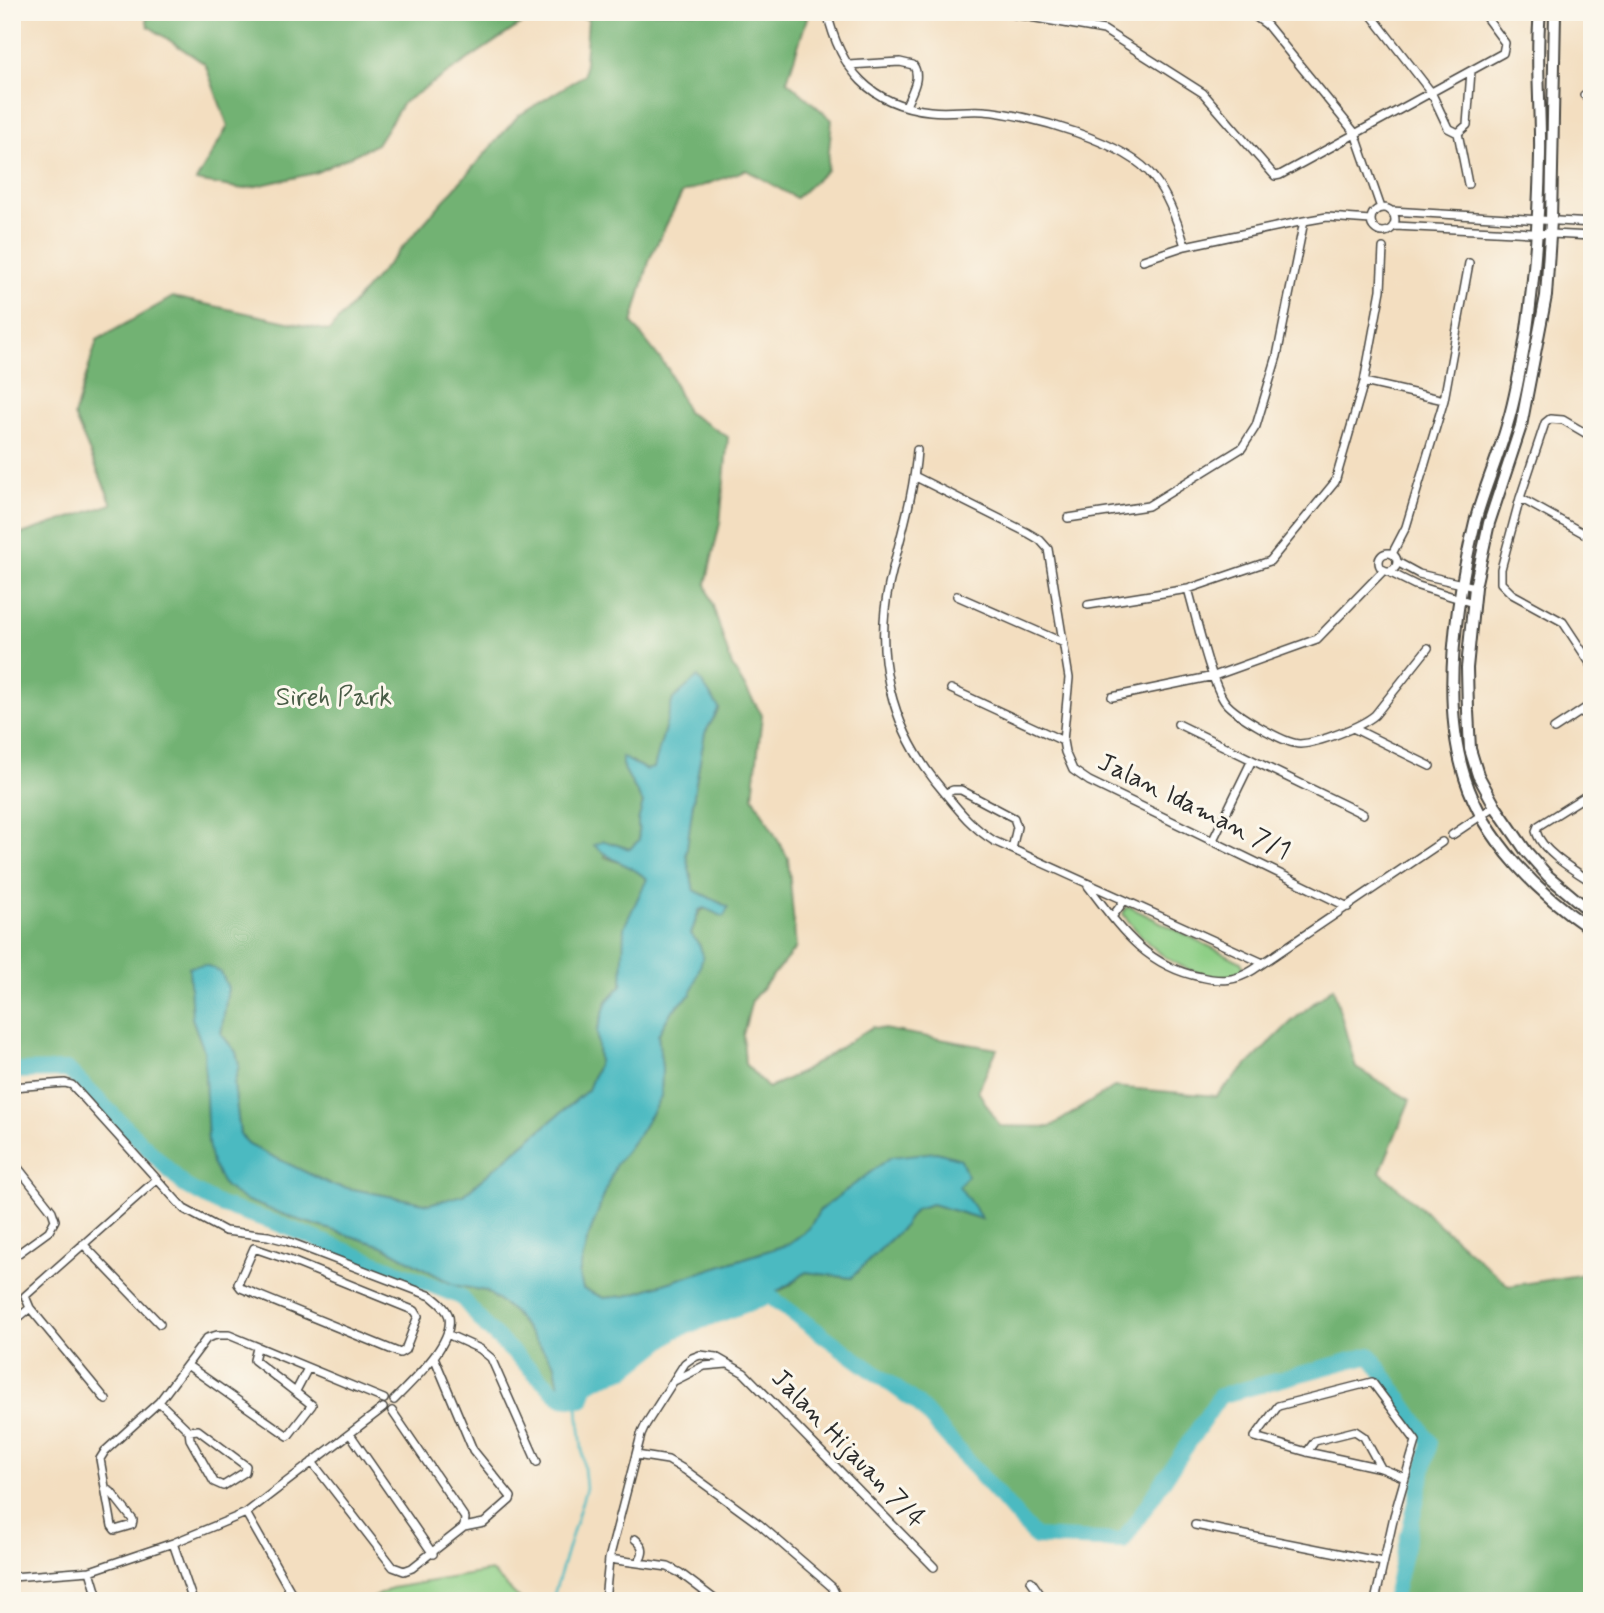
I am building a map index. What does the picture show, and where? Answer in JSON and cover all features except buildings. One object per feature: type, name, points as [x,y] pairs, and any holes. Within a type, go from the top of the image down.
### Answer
[{"type":"main road","points":[[1541,12],[1540,155],[1544,221]]},
{"type":"main road","points":[[1555,12],[1543,233],[1523,356],[1508,422],[1476,519],[1469,586],[1473,603],[1466,668],[1470,749],[1478,775],[1495,806],[1526,851],[1548,876],[1592,913]]},
{"type":"main road","points":[[1469,586],[1460,599],[1453,667],[1454,712],[1465,780],[1482,815],[1513,860],[1539,887],[1592,930]]},
{"type":"street","points":[[827,12],[832,34],[848,65],[863,84],[895,104],[930,111],[986,111],[1038,122],[1091,138],[1133,159],[1154,177],[1180,227],[1185,246]]},
{"type":"street","points":[[1001,12],[1104,30],[1203,93],[1275,176],[1285,173],[1503,52],[1506,48],[1502,38],[1482,12]]},
{"type":"street","points":[[1249,12],[1267,25],[1356,134],[1381,208]]},
{"type":"street","points":[[1369,12],[1431,92],[1448,128],[1458,133]]},
{"type":"street","points":[[848,65],[900,62],[913,65],[916,77],[906,106]]},
{"type":"street","points":[[1458,133],[1467,125],[1471,71]]},
{"type":"street","points":[[1458,133],[1468,184]]},
{"type":"street","points":[[1391,211],[1396,218],[1395,226],[1388,232],[1373,228],[1371,220],[1374,212],[1381,208],[1391,211],[1592,223]]},
{"type":"street","points":[[1143,260],[1185,246],[1304,221],[1327,217],[1371,220]]},
{"type":"street","points":[[1069,518],[1148,506],[1242,448],[1256,426],[1277,356],[1304,221]]},
{"type":"street","points":[[1395,226],[1592,236]]},
{"type":"street","points":[[1088,605],[1188,589],[1270,561],[1335,482],[1364,382],[1381,290],[1383,248]]},
{"type":"street","points":[[1112,696],[1214,676],[1320,637],[1386,570],[1395,567],[1395,558],[1444,401],[1469,263]]},
{"type":"street","points":[[1364,382],[1444,401]]},
{"type":"street","points":[[1592,437],[1563,420],[1550,419],[1542,430],[1501,569],[1501,583],[1512,594],[1563,622],[1592,666]]},
{"type":"street","points":[[918,450],[916,477],[889,583],[883,625],[888,682],[904,732],[924,766],[961,816],[978,831],[1088,885],[1263,963]]},
{"type":"street","name":"Jalan Idaman 7/1","points":[[916,477],[1040,540],[1048,549],[1070,688],[1063,741],[1067,759],[1078,774],[1348,907]]},
{"type":"street","points":[[1520,498],[1592,538]]},
{"type":"street","points":[[1469,586],[1419,574],[1387,553],[1380,558],[1379,563],[1386,570],[1415,585],[1473,603]]},
{"type":"street","points":[[1188,589],[1221,694],[1231,707],[1266,730],[1293,743],[1300,744],[1365,723],[1375,715],[1428,648]]},
{"type":"street","points":[[957,596],[1065,643]]},
{"type":"street","points":[[951,689],[1063,741]]},
{"type":"street","points":[[1553,729],[1592,704]]},
{"type":"street","points":[[1178,724],[1363,814]]},
{"type":"street","points":[[1353,728],[1430,766]]},
{"type":"street","points":[[1213,840],[1252,760]]},
{"type":"street","points":[[946,793],[961,790],[1014,818],[1017,827],[1012,849]]},
{"type":"street","points":[[1592,792],[1542,823],[1536,831],[1541,841],[1568,866],[1592,881]]},
{"type":"street","points":[[1452,835],[1495,806]]},
{"type":"street","points":[[1088,885],[1112,917],[1151,957],[1165,966],[1191,975],[1232,980],[1244,976],[1442,842]]},
{"type":"street","points":[[1112,917],[1124,901]]},
{"type":"street","points":[[12,1087],[65,1083],[72,1085],[184,1209],[211,1225],[225,1231],[268,1236],[297,1244],[431,1296],[449,1315],[447,1334],[434,1357],[394,1399]]},
{"type":"street","points":[[12,1160],[52,1212],[55,1220],[49,1231],[12,1258]]},
{"type":"street","points":[[106,1400],[30,1308],[25,1296],[157,1179]]},
{"type":"street","points":[[83,1244],[160,1324]]},
{"type":"street","points":[[289,1260],[297,1244]]},
{"type":"street","points":[[254,1248],[390,1300],[418,1313],[403,1353],[239,1286],[254,1248]]},
{"type":"street","points":[[390,1300],[397,1283]]},
{"type":"street","points":[[12,1323],[30,1308]]},
{"type":"street","points":[[447,1334],[480,1349],[491,1358],[537,1461]]},
{"type":"street","points":[[107,1490],[133,1520],[132,1525],[113,1529],[100,1459],[105,1451],[159,1402],[207,1338],[229,1335],[384,1399],[394,1399]]},
{"type":"street","points":[[187,1364],[288,1436],[312,1405],[254,1360],[257,1348]]},
{"type":"street","name":"Jalan Hijauan 7/4","points":[[636,1455],[646,1424],[685,1363],[692,1358],[709,1355],[744,1373],[760,1388],[934,1567]]},
{"type":"street","points":[[312,1462],[393,1567],[404,1571],[433,1554],[464,1527],[484,1523],[511,1499],[473,1450],[434,1357]]},
{"type":"street","points":[[296,1391],[308,1368]]},
{"type":"street","points":[[1375,1601],[1416,1441],[1372,1381],[1278,1406],[1255,1437],[1307,1452],[1381,1468],[1405,1478]]},
{"type":"street","points":[[12,1577],[90,1571],[173,1543],[246,1513],[383,1408],[384,1399]]},
{"type":"street","points":[[392,1410],[396,1403],[394,1399]]},
{"type":"street","points":[[159,1402],[189,1432],[190,1439],[214,1482],[223,1486],[245,1472],[246,1466],[198,1430],[189,1432]]},
{"type":"street","points":[[383,1408],[392,1410],[465,1518],[464,1527]]},
{"type":"street","points":[[1307,1452],[1315,1441],[1355,1431],[1364,1437],[1381,1468]]},
{"type":"street","points":[[350,1434],[433,1554]]},
{"type":"street","points":[[605,1601],[609,1559],[636,1455],[668,1460],[685,1470],[759,1524],[832,1587],[839,1601]]},
{"type":"street","points":[[246,1513],[296,1601]]},
{"type":"street","points":[[1195,1525],[1383,1562]]},
{"type":"street","points":[[635,1539],[641,1543],[643,1550],[638,1562]]},
{"type":"street","points":[[173,1543],[193,1601]]},
{"type":"street","points":[[609,1559],[668,1567],[717,1601]]},
{"type":"street","points":[[90,1571],[99,1601]]},
{"type":"street","points":[[1031,1581],[1045,1601]]},
{"type":"green space","points":[[145,12],[539,12],[403,103],[377,144],[315,173],[243,189],[196,181],[228,126],[205,64],[148,26]]},
{"type":"green space","name":"Sireh Park","points":[[564,12],[809,12],[787,81],[832,120],[827,170],[796,198],[746,170],[682,193],[650,258],[632,323],[668,369],[687,412],[728,437],[720,523],[706,584],[732,666],[762,715],[753,796],[788,858],[796,948],[752,1000],[743,1035],[745,1064],[768,1088],[802,1072],[872,1027],[997,1049],[978,1091],[1000,1126],[1050,1127],[1114,1087],[1216,1096],[1291,1022],[1333,987],[1356,1068],[1410,1100],[1380,1172],[1509,1286],[1592,1273],[1592,1601],[1393,1601],[1430,1442],[1370,1355],[1220,1396],[1123,1541],[1035,1537],[918,1404],[769,1296],[789,1286],[806,1272],[851,1278],[902,1228],[915,1209],[932,1204],[981,1219],[958,1186],[967,1176],[960,1159],[936,1152],[820,1210],[809,1228],[789,1244],[626,1296],[604,1298],[583,1289],[579,1274],[587,1241],[615,1165],[640,1132],[661,1097],[662,1068],[658,1035],[671,1012],[691,994],[700,946],[691,934],[697,918],[702,910],[728,907],[694,890],[686,855],[705,733],[719,709],[673,699],[654,768],[646,770],[632,761],[622,765],[643,803],[638,821],[639,840],[630,849],[604,841],[605,857],[632,867],[647,879],[624,958],[622,985],[607,1001],[597,1031],[599,1062],[588,1090],[463,1195],[429,1204],[332,1185],[251,1146],[240,1135],[234,1084],[239,1065],[236,1052],[221,1034],[228,988],[192,1018],[204,1051],[208,1143],[296,1219],[383,1246],[454,1285],[486,1291],[513,1312],[555,1365],[561,1398],[486,1327],[461,1297],[276,1223],[220,1205],[185,1186],[68,1070],[12,1070],[12,537],[112,504],[74,416],[97,340],[173,297],[329,331],[518,116],[584,75],[588,19]]},
{"type":"green space","points":[[1130,907],[1241,962],[1242,971],[1222,977],[1210,976],[1175,963],[1152,946],[1127,919],[1123,914],[1125,908]]},
{"type":"green space","points":[[491,1571],[522,1601],[368,1601],[392,1588]]},
{"type":"water","points":[[698,677],[719,708],[705,733],[686,855],[694,890],[728,907],[724,917],[704,908],[699,910],[691,934],[700,946],[703,957],[691,994],[671,1012],[658,1035],[662,1068],[661,1097],[615,1166],[587,1241],[579,1274],[583,1289],[604,1298],[626,1296],[789,1244],[809,1228],[820,1210],[891,1157],[936,1152],[961,1159],[967,1176],[959,1186],[982,1219],[932,1204],[915,1209],[902,1228],[851,1278],[806,1272],[792,1283],[761,1299],[670,1333],[626,1369],[586,1386],[582,1400],[561,1398],[555,1365],[513,1312],[486,1291],[454,1285],[383,1246],[245,1200],[224,1186],[212,1164],[208,1143],[204,1051],[192,1018],[189,967],[206,965],[221,972],[228,988],[221,1034],[236,1052],[239,1065],[234,1084],[240,1135],[251,1146],[332,1185],[429,1204],[463,1195],[588,1090],[599,1062],[597,1031],[607,1001],[622,985],[624,927],[647,879],[594,845],[604,841],[630,849],[639,840],[638,821],[643,803],[622,765],[622,757],[646,770],[654,768],[673,699]]},
{"type":"waterway","points":[[12,1071],[68,1070],[185,1186],[220,1205],[276,1223],[461,1297],[486,1327],[561,1398],[582,1400],[586,1386],[625,1370],[674,1331],[769,1296],[918,1404],[1035,1537],[1123,1541],[1220,1396],[1370,1355],[1430,1442],[1393,1601]]},
{"type":"waterway","points":[[552,1601],[586,1488],[577,1400]]}]
